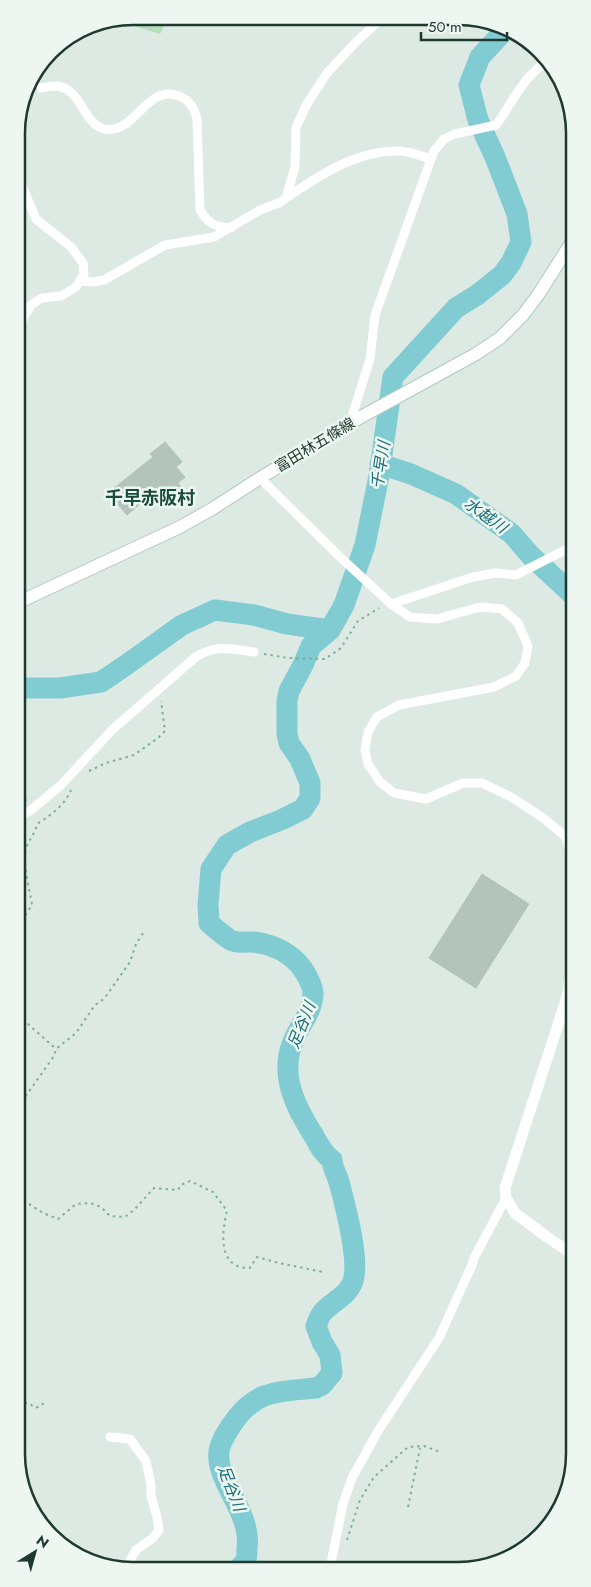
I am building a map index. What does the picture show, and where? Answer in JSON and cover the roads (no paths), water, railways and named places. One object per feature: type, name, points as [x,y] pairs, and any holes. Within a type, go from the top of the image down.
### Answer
[{"type":"main road","name":"富田林五條線","points":[[25,599],[180,527],[350,423],[476,354],[500,338],[523,315],[538,296],[566,251]]},
{"type":"street","points":[[286,198],[295,167],[296,127],[307,104],[327,73],[374,25]]},
{"type":"street","points":[[350,423],[370,359],[375,315],[434,151],[444,139],[460,133],[496,125],[522,86],[542,65]]},
{"type":"street","points":[[41,88],[57,86],[65,89],[78,100],[88,119],[100,127],[113,129],[122,127],[158,96],[172,94],[182,97],[194,106],[197,118],[200,210],[208,221],[220,227],[232,228]]},
{"type":"street","points":[[80,280],[91,282],[104,280],[165,245],[214,237],[260,210],[281,202],[316,178],[364,155],[401,151],[431,158]]},
{"type":"street","points":[[25,193],[36,219],[71,247],[83,263],[84,274],[76,287],[61,296],[42,298],[32,304],[25,314]]},
{"type":"street","points":[[260,478],[340,557],[391,604],[410,617],[437,619],[480,607],[502,609],[518,624],[528,646],[525,663],[516,676],[494,687],[399,706],[377,716],[368,732],[365,750],[368,764],[380,782],[394,793],[426,799],[463,783],[482,783],[524,805],[566,837]]},
{"type":"street","points":[[391,604],[474,577],[496,573],[516,575],[566,550]]},
{"type":"street","points":[[25,813],[60,786],[113,729],[197,656],[208,650],[219,648],[254,652]]},
{"type":"street","points":[[331,1562],[343,1504],[352,1478],[378,1431],[439,1338],[474,1258],[506,1198],[506,1188],[566,1000]]},
{"type":"street","points":[[506,1198],[515,1213],[566,1250]]},
{"type":"street","points":[[110,1437],[130,1439],[146,1461],[151,1485],[151,1496],[159,1530],[153,1538],[136,1550],[129,1562]]},
{"type":"waterway","name":"足谷川","points":[[244,1562],[247,1552],[247,1535],[239,1509],[222,1474],[219,1462],[221,1443],[233,1423],[250,1404],[269,1394],[316,1388],[322,1385],[332,1373],[330,1355],[322,1342],[316,1326],[323,1312],[348,1291],[351,1286],[355,1271],[355,1259],[348,1218],[332,1160],[326,1155],[301,1114],[289,1080],[289,1056],[292,1044],[310,1008],[313,995],[312,987],[308,977],[299,965],[287,954],[264,944],[233,941],[209,923],[208,905],[211,869],[227,845],[250,832],[303,809],[310,798],[310,783],[300,759],[289,743],[287,734],[287,701],[289,691],[311,646],[330,630],[344,605],[365,545],[379,476],[393,377],[456,308],[477,295],[502,275],[511,263],[521,242],[517,214],[495,157],[478,120],[469,85],[480,57],[501,34]]},
{"type":"waterway","name":"水越川","points":[[380,464],[411,474],[456,494],[512,534],[531,556],[566,588]]},
{"type":"waterway","name":"千早川","points":[[25,688],[60,688],[101,682],[182,625],[215,610],[254,615],[287,624],[330,630]]},
{"type":"district","name":"千早赤阪村","points":[[150,498]]}]
